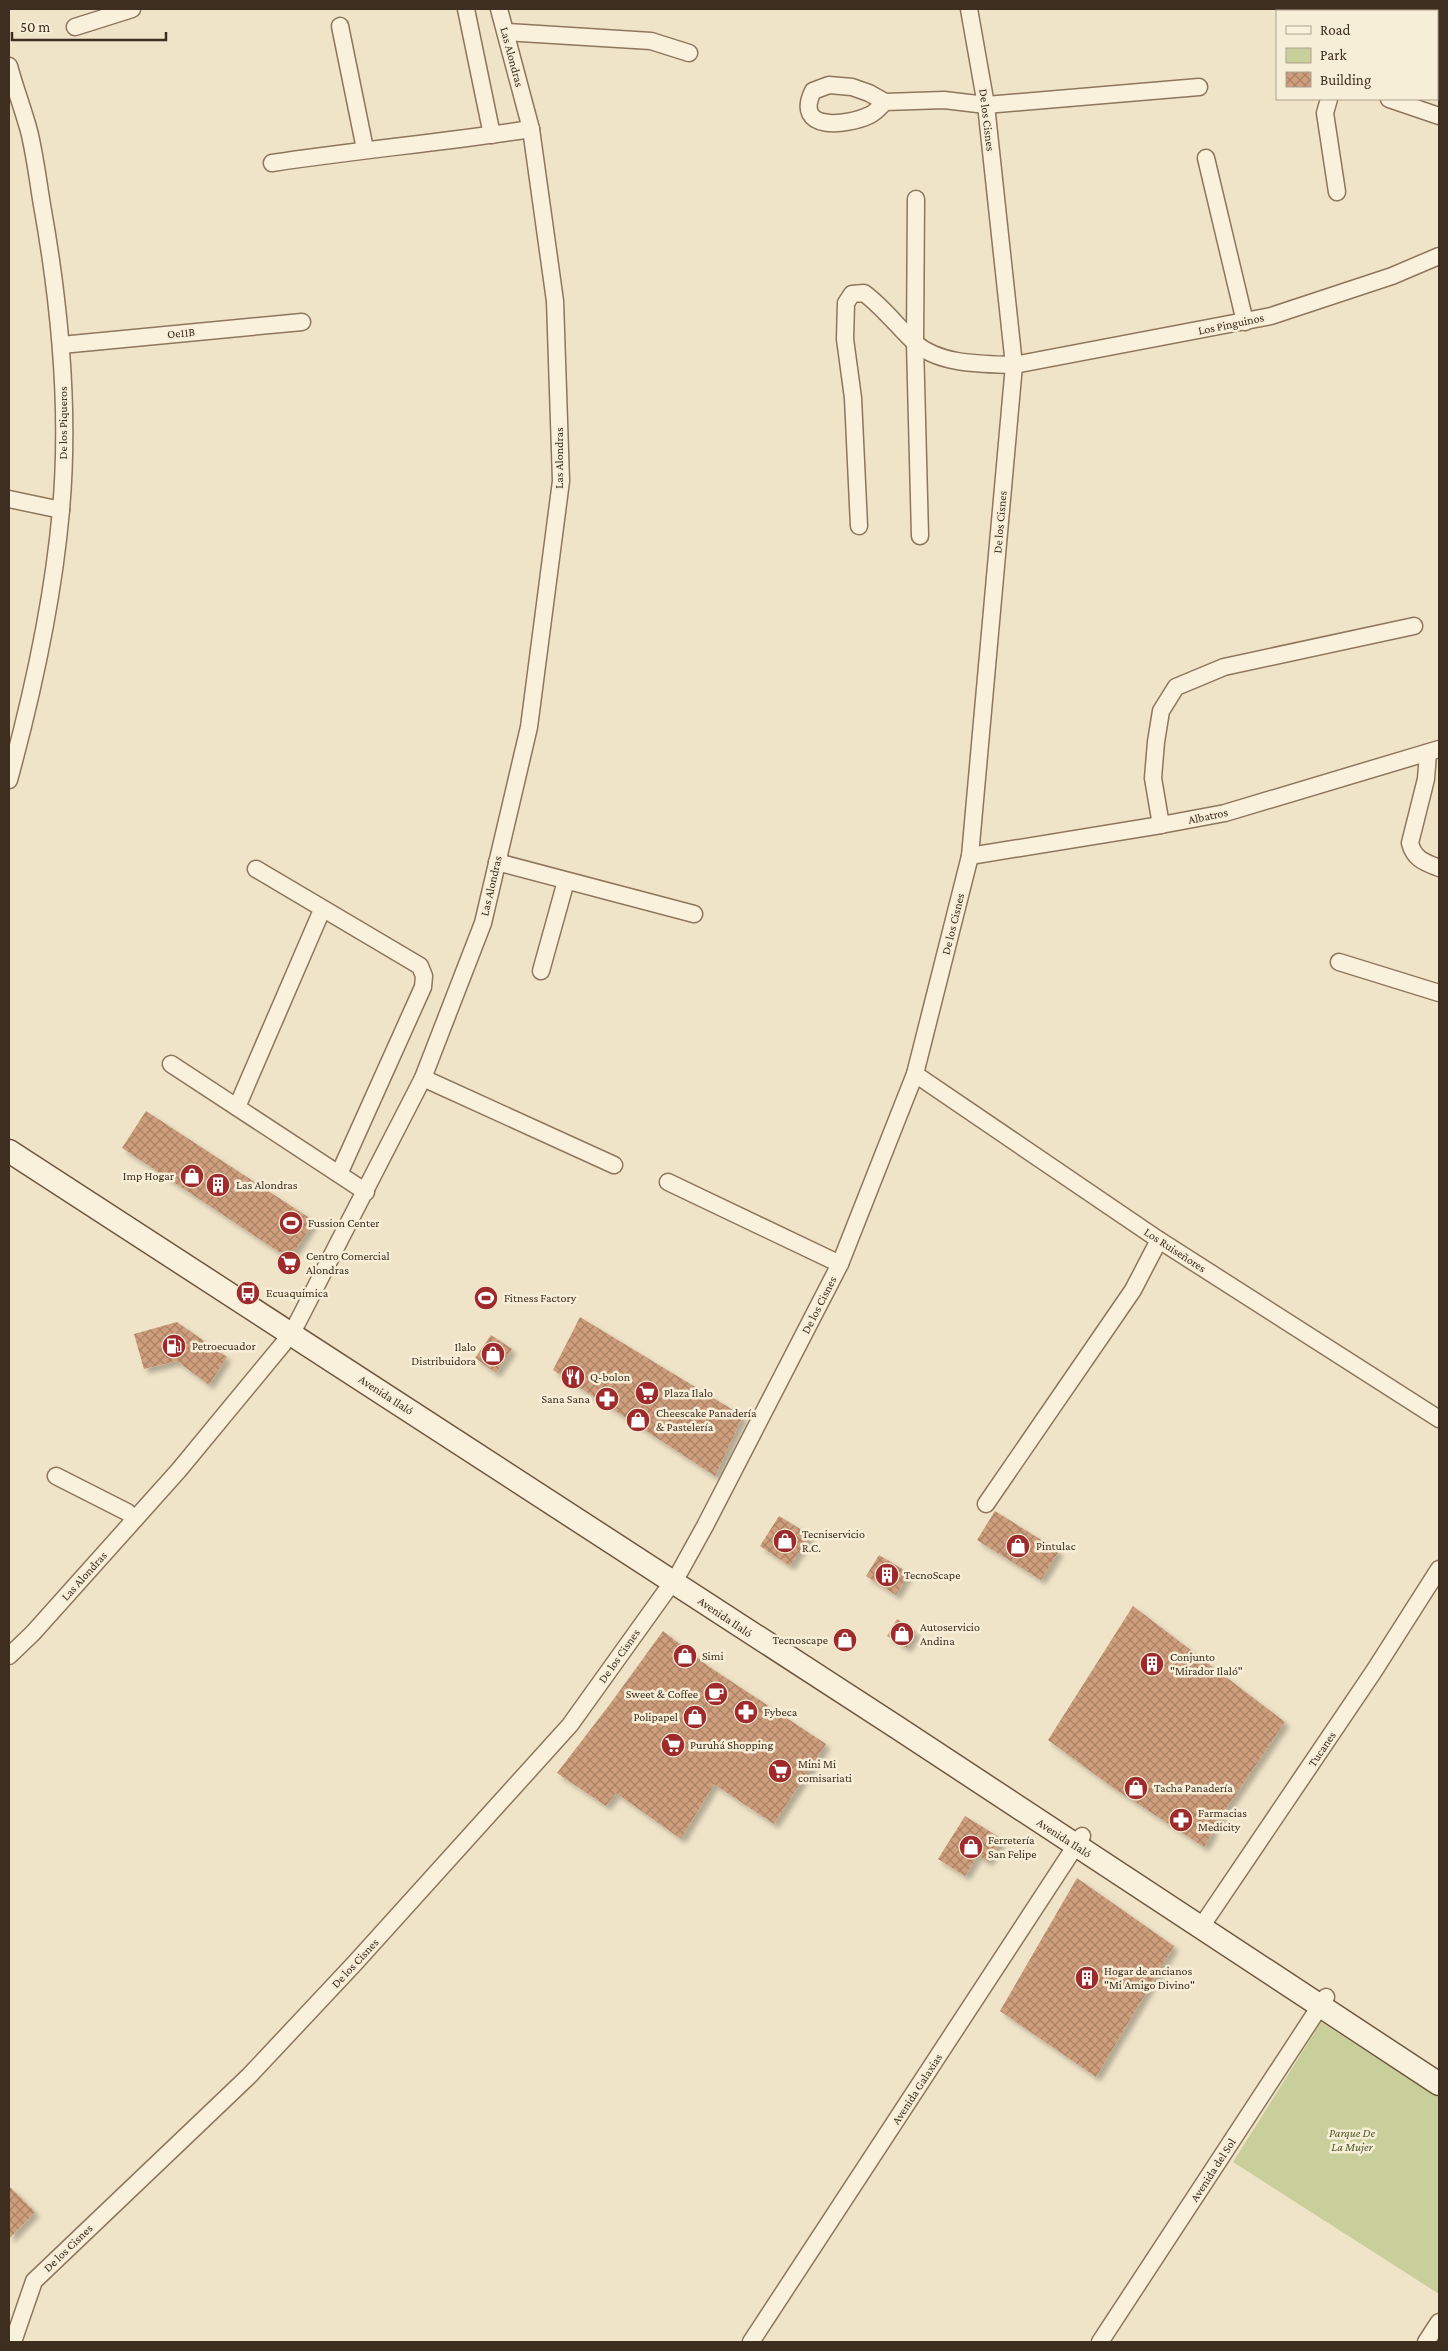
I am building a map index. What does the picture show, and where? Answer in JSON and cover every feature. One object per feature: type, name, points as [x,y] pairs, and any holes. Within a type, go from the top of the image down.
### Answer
[{"type":"main road","name":"Avenida Ilaló","points":[[9,1139],[295,1329]]},
{"type":"main road","name":"Avenida Ilaló","points":[[9,1152],[295,1329],[487,1451],[676,1578],[1079,1841],[1174,1895],[1204,1923],[1323,2001],[1439,2084]]},
{"type":"main road","name":"Avenida Ilaló","points":[[1323,2001],[1439,2070]]},
{"type":"street","points":[[75,27],[102,13],[132,9]]},
{"type":"street","points":[[466,9],[492,135]]},
{"type":"street","name":"Las Alondras","points":[[9,1656],[33,1632],[179,1470],[295,1329],[423,1078],[483,923],[529,727],[561,481],[555,301],[531,129],[499,9]]},
{"type":"street","name":"De los Cisnes","points":[[13,2342],[34,2281],[249,2076],[355,1963],[570,1725],[676,1578],[706,1526],[840,1264],[914,1074],[970,856],[1014,365],[986,105],[969,9]]},
{"type":"street","points":[[340,26],[365,149]]},
{"type":"street","points":[[506,32],[651,41],[689,52]]},
{"type":"street","name":"De los Piqueros","points":[[9,66],[29,132],[49,243],[61,345],[65,425],[62,510],[48,613],[25,721],[9,780]]},
{"type":"street","points":[[885,102],[944,100],[986,105],[1199,87]]},
{"type":"street","points":[[1329,100],[1325,114],[1337,192]]},
{"type":"street","points":[[1392,100],[1439,116]]},
{"type":"street","points":[[272,163],[365,149],[531,129]]},
{"type":"street","points":[[1206,158],[1245,322]]},
{"type":"street","points":[[916,200],[916,343],[920,536]]},
{"type":"street","name":"Los Pinguinos","points":[[859,526],[852,398],[845,339],[846,303],[852,294],[864,293],[877,303],[916,343],[936,355],[976,363],[1014,365],[1245,322],[1392,276],[1439,256]]},
{"type":"street","name":"Oe11B","points":[[61,345],[302,322]]},
{"type":"street","points":[[9,499],[62,510]]},
{"type":"street","points":[[1161,825],[1154,778],[1156,742],[1161,711],[1176,687],[1224,667],[1414,626]]},
{"type":"street","points":[[1433,751],[1410,842],[1413,853],[1422,862],[1439,868]]},
{"type":"street","name":"Albatros","points":[[970,856],[1225,813],[1433,751]]},
{"type":"street","points":[[497,862],[694,914]]},
{"type":"street","points":[[256,869],[322,910],[420,966],[424,976],[423,987],[339,1174]]},
{"type":"street","points":[[542,971],[566,881]]},
{"type":"street","points":[[237,1107],[322,910]]},
{"type":"street","points":[[1339,962],[1439,993]]},
{"type":"street","points":[[172,1064],[366,1192]]},
{"type":"street","name":"Los Ruiseñores","points":[[914,1074],[1159,1240],[1439,1419]]},
{"type":"street","points":[[423,1078],[614,1165]]},
{"type":"street","points":[[668,1182],[840,1264]]},
{"type":"street","points":[[986,1504],[1133,1290],[1159,1240]]},
{"type":"street","points":[[56,1476],[127,1512],[135,1519]]},
{"type":"street","name":"Tucanes","points":[[1204,1923],[1374,1671],[1439,1568]]},
{"type":"street","name":"Avenida Galaxias","points":[[751,2342],[1079,1841]]},
{"type":"street","name":"Avenida del Sol","points":[[1100,2342],[1323,2001]]},
{"type":"street","points":[[1426,2342],[1439,2322]]},
{"type":"green space","name":"Parque De La Mujer","points":[[1321,2022],[1439,2098],[1439,2294],[1233,2162]]},
{"type":"building","name":"Las Alondras","points":[[146,1111],[314,1221],[297,1248],[290,1254],[279,1252],[122,1148]]},
{"type":"building","name":"Plaza Ilalo","points":[[580,1317],[743,1416],[715,1476],[553,1370]]},
{"type":"building","name":"Petroecuador","points":[[177,1322],[227,1357],[209,1385],[177,1361],[144,1369],[134,1334]]},
{"type":"building","name":"Ilalo Distribuidora","points":[[491,1335],[512,1349],[496,1373],[475,1358]]},
{"type":"building","name":"Pintulac","points":[[995,1511],[1059,1551],[1041,1580],[977,1540]]},
{"type":"building","name":"Tecniservicio R.C.","points":[[779,1516],[810,1535],[790,1566],[760,1546]]},
{"type":"building","name":"TecnoScape","points":[[879,1555],[909,1573],[896,1595],[866,1576]]},
{"type":"building","name":"Conjunto \"Mirador Ilaló\"","points":[[1133,1606],[1285,1722],[1211,1831],[1213,1832],[1204,1847],[1112,1787],[1048,1740]]},
{"type":"building","name":"Autoservicio Andina","points":[[897,1619],[916,1632],[907,1648],[887,1636]]},
{"type":"building","name":"Puruhá Shopping","points":[[663,1631],[708,1666],[826,1744],[774,1824],[714,1784],[681,1839],[616,1793],[606,1806],[557,1773]]},
{"type":"building","name":"Ferretería San Felipe","points":[[965,1816],[1002,1839],[988,1862],[978,1855],[965,1876],[938,1859]]},
{"type":"building","name":"Hogar de ancianos \"Mi Amigo Divino\"","points":[[1077,1878],[1174,1946],[1096,2077],[1000,2011]]},
{"type":"building","points":[[9,2186],[35,2212],[9,2239]]},
{"type":"place","name":"Imp Hogar","points":[[192,1176]]},
{"type":"place","name":"Las Alondras","points":[[218,1185]]},
{"type":"place","name":"Fussion Center","points":[[291,1223]]},
{"type":"place","name":"Centro Comercial Alondras","points":[[289,1263]]},
{"type":"place","name":"Ecuaquimica","points":[[248,1293]]},
{"type":"place","name":"Fitness Factory","points":[[486,1298]]},
{"type":"place","name":"Petroecuador","points":[[174,1346]]},
{"type":"place","name":"Ilalo Distribuidora","points":[[493,1354]]},
{"type":"place","name":"Q-bolon","points":[[573,1377]]},
{"type":"place","name":"Plaza Ilalo","points":[[647,1393]]},
{"type":"place","name":"Sana Sana","points":[[607,1399]]},
{"type":"place","name":"Cheescake Panadería & Pastelería","points":[[638,1420]]},
{"type":"place","name":"Tecniservicio R.C.","points":[[785,1541]]},
{"type":"place","name":"Pintulac","points":[[1018,1546]]},
{"type":"place","name":"TecnoScape","points":[[887,1575]]},
{"type":"place","name":"Autoservicio Andina","points":[[902,1634]]},
{"type":"place","name":"Tecnoscape","points":[[845,1640]]},
{"type":"place","name":"Simi","points":[[685,1656]]},
{"type":"place","name":"Conjunto \"Mirador Ilaló\"","points":[[1152,1664]]},
{"type":"place","name":"Sweet & Coffee","points":[[716,1694]]},
{"type":"place","name":"Fybeca","points":[[746,1712]]},
{"type":"place","name":"Polipapel","points":[[695,1717]]},
{"type":"place","name":"Puruhá Shopping","points":[[673,1745]]},
{"type":"place","name":"Mini Mi comisariati","points":[[780,1771]]},
{"type":"place","name":"Tacha Panadería","points":[[1136,1788]]},
{"type":"place","name":"Farmacias Medicity","points":[[1181,1820]]},
{"type":"place","name":"Ferretería San Felipe","points":[[971,1847]]},
{"type":"place","name":"Hogar de ancianos \"Mi Amigo Divino\"","points":[[1087,1978]]}]
